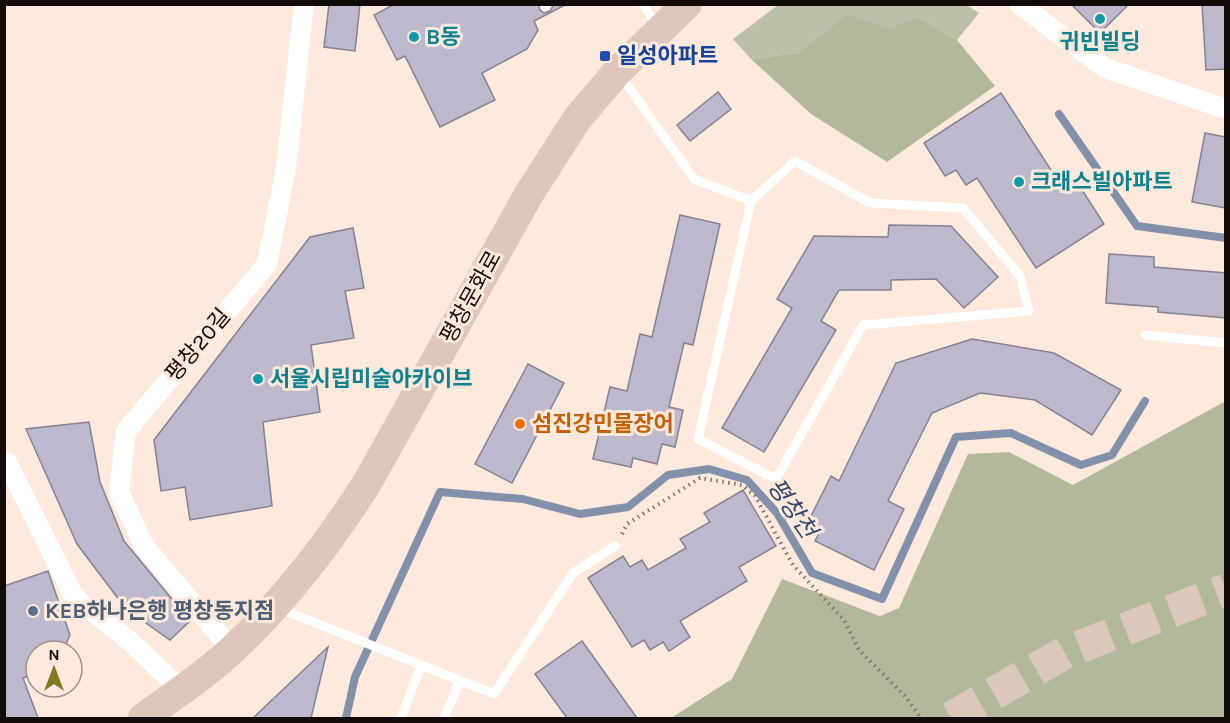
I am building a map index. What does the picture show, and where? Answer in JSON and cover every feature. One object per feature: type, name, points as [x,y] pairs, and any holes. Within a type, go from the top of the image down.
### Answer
[{"type":"main road","name":"평창문화로","points":[[143,718],[232,650],[276,607],[342,522],[367,483],[529,194],[577,119],[617,72],[687,4]]},
{"type":"street","name":"평창20길","points":[[232,650],[144,546],[119,492],[126,431],[267,264],[286,168],[304,4]]},
{"type":"street","points":[[1019,4],[1105,68],[1226,109]]},
{"type":"street","points":[[5,460],[71,591],[80,602],[132,643],[181,690]]},
{"type":"lane","points":[[643,4],[659,30]]},
{"type":"lane","points":[[617,72],[694,179],[751,201]]},
{"type":"lane","points":[[795,161],[870,204],[963,208],[1020,276],[1029,311],[863,325],[776,479],[698,439],[751,201],[795,161]]},
{"type":"lane","points":[[1145,334],[1226,343]]},
{"type":"lane","points":[[276,607],[495,694],[573,573],[615,546]]},
{"type":"lane","points":[[401,718],[421,666]]},
{"type":"lane","points":[[444,718],[460,681]]},
{"type":"path","points":[[615,546],[627,524],[700,478],[742,485],[755,496],[793,565],[844,620],[859,650],[905,696],[921,718]]},
{"type":"green space","points":[[965,4],[979,13],[957,40],[917,17],[889,30],[847,14],[798,53],[751,59],[733,39],[778,5]]},
{"type":"green space","points":[[847,14],[889,29],[917,17],[957,40],[995,86],[887,162],[811,114],[751,59],[798,53]]},
{"type":"green space","points":[[1222,403],[1226,403],[1225,718],[671,718],[732,679],[782,579],[880,616],[899,608],[968,454],[1009,452],[1073,485]]},
{"type":"building","points":[[329,4],[360,4],[355,51],[324,47]]},
{"type":"building","points":[[395,4],[538,4],[544,13],[550,11],[554,4],[567,4],[534,21],[538,30],[527,49],[482,73],[495,100],[440,127],[405,56],[397,60],[374,15]]},
{"type":"building","name":"귀빈빌딩","points":[[1071,4],[1129,4],[1100,33]]},
{"type":"building","points":[[1202,4],[1226,4],[1226,69],[1206,70]]},
{"type":"building","points":[[718,92],[731,109],[690,141],[677,125]]},
{"type":"building","name":"크래스빌아파트","points":[[1001,93],[1062,187],[1075,179],[1104,224],[1036,268],[977,178],[966,185],[956,170],[945,176],[924,143]]},
{"type":"building","points":[[1205,133],[1226,137],[1226,208],[1192,202]]},
{"type":"building","points":[[680,215],[720,224],[693,345],[684,343],[669,407],[683,410],[675,447],[662,444],[657,464],[633,458],[631,467],[593,459],[610,387],[627,391],[640,334],[652,337]]},
{"type":"building","points":[[889,225],[951,226],[998,277],[964,308],[936,279],[891,280],[891,290],[839,290],[821,321],[836,330],[764,452],[722,428],[792,308],[777,299],[814,236],[888,237]]},
{"type":"building","name":"서울시립미술아카이브","points":[[353,228],[364,288],[345,291],[354,338],[311,345],[320,412],[263,422],[272,506],[190,520],[185,487],[161,491],[154,440],[310,237]]},
{"type":"building","points":[[1109,254],[1154,257],[1154,267],[1226,273],[1226,318],[1158,312],[1158,307],[1106,303]]},
{"type":"building","points":[[972,339],[1054,353],[1121,390],[1092,435],[1035,400],[980,393],[932,413],[888,501],[904,509],[874,570],[815,541],[820,531],[807,524],[831,476],[839,481],[896,363]]},
{"type":"building","name":"섬진강민물장어","points":[[528,364],[564,383],[512,483],[475,464]]},
{"type":"building","points":[[89,422],[100,482],[124,541],[190,621],[170,640],[126,609],[77,544],[26,429]]},
{"type":"building","points":[[743,490],[776,546],[739,567],[747,581],[680,621],[690,637],[669,651],[663,642],[650,650],[644,640],[632,647],[588,578],[623,556],[630,567],[642,560],[648,570],[686,548],[680,539],[710,522],[704,513]]},
{"type":"building","name":"KEB하나은행 평창동지점","points":[[48,571],[70,635],[68,639],[24,639],[24,699],[31,699],[38,718],[4,718],[4,586]]},
{"type":"building","points":[[582,641],[637,718],[567,718],[535,674]]},
{"type":"building","points":[[328,647],[311,718],[253,718]]},
{"type":"waterway","name":"평창천","points":[[1059,114],[1137,226],[1226,238]]},
{"type":"waterway","name":"평창천","points":[[346,718],[355,677],[440,492],[523,499],[580,514],[628,507],[668,475],[709,469],[747,480],[777,513],[812,573],[882,599],[956,437],[1011,433],[1081,465],[1112,455],[1145,401]]},
{"type":"tunnel","points":[[951,718],[1066,652],[1226,590]]},
{"type":"place","name":"귀빈빌딩","points":[[1100,19]]},
{"type":"place","name":"B동","points":[[414,37]]},
{"type":"place","name":"일성아파트","points":[[605,56]]},
{"type":"place","name":"크래스빌아파트","points":[[1019,182]]},
{"type":"place","name":"서울시립미술아카이브","points":[[258,379]]},
{"type":"place","name":"섬진강민물장어","points":[[520,424]]},
{"type":"place","name":"KEB하나은행 평창동지점","points":[[33,611]]}]
